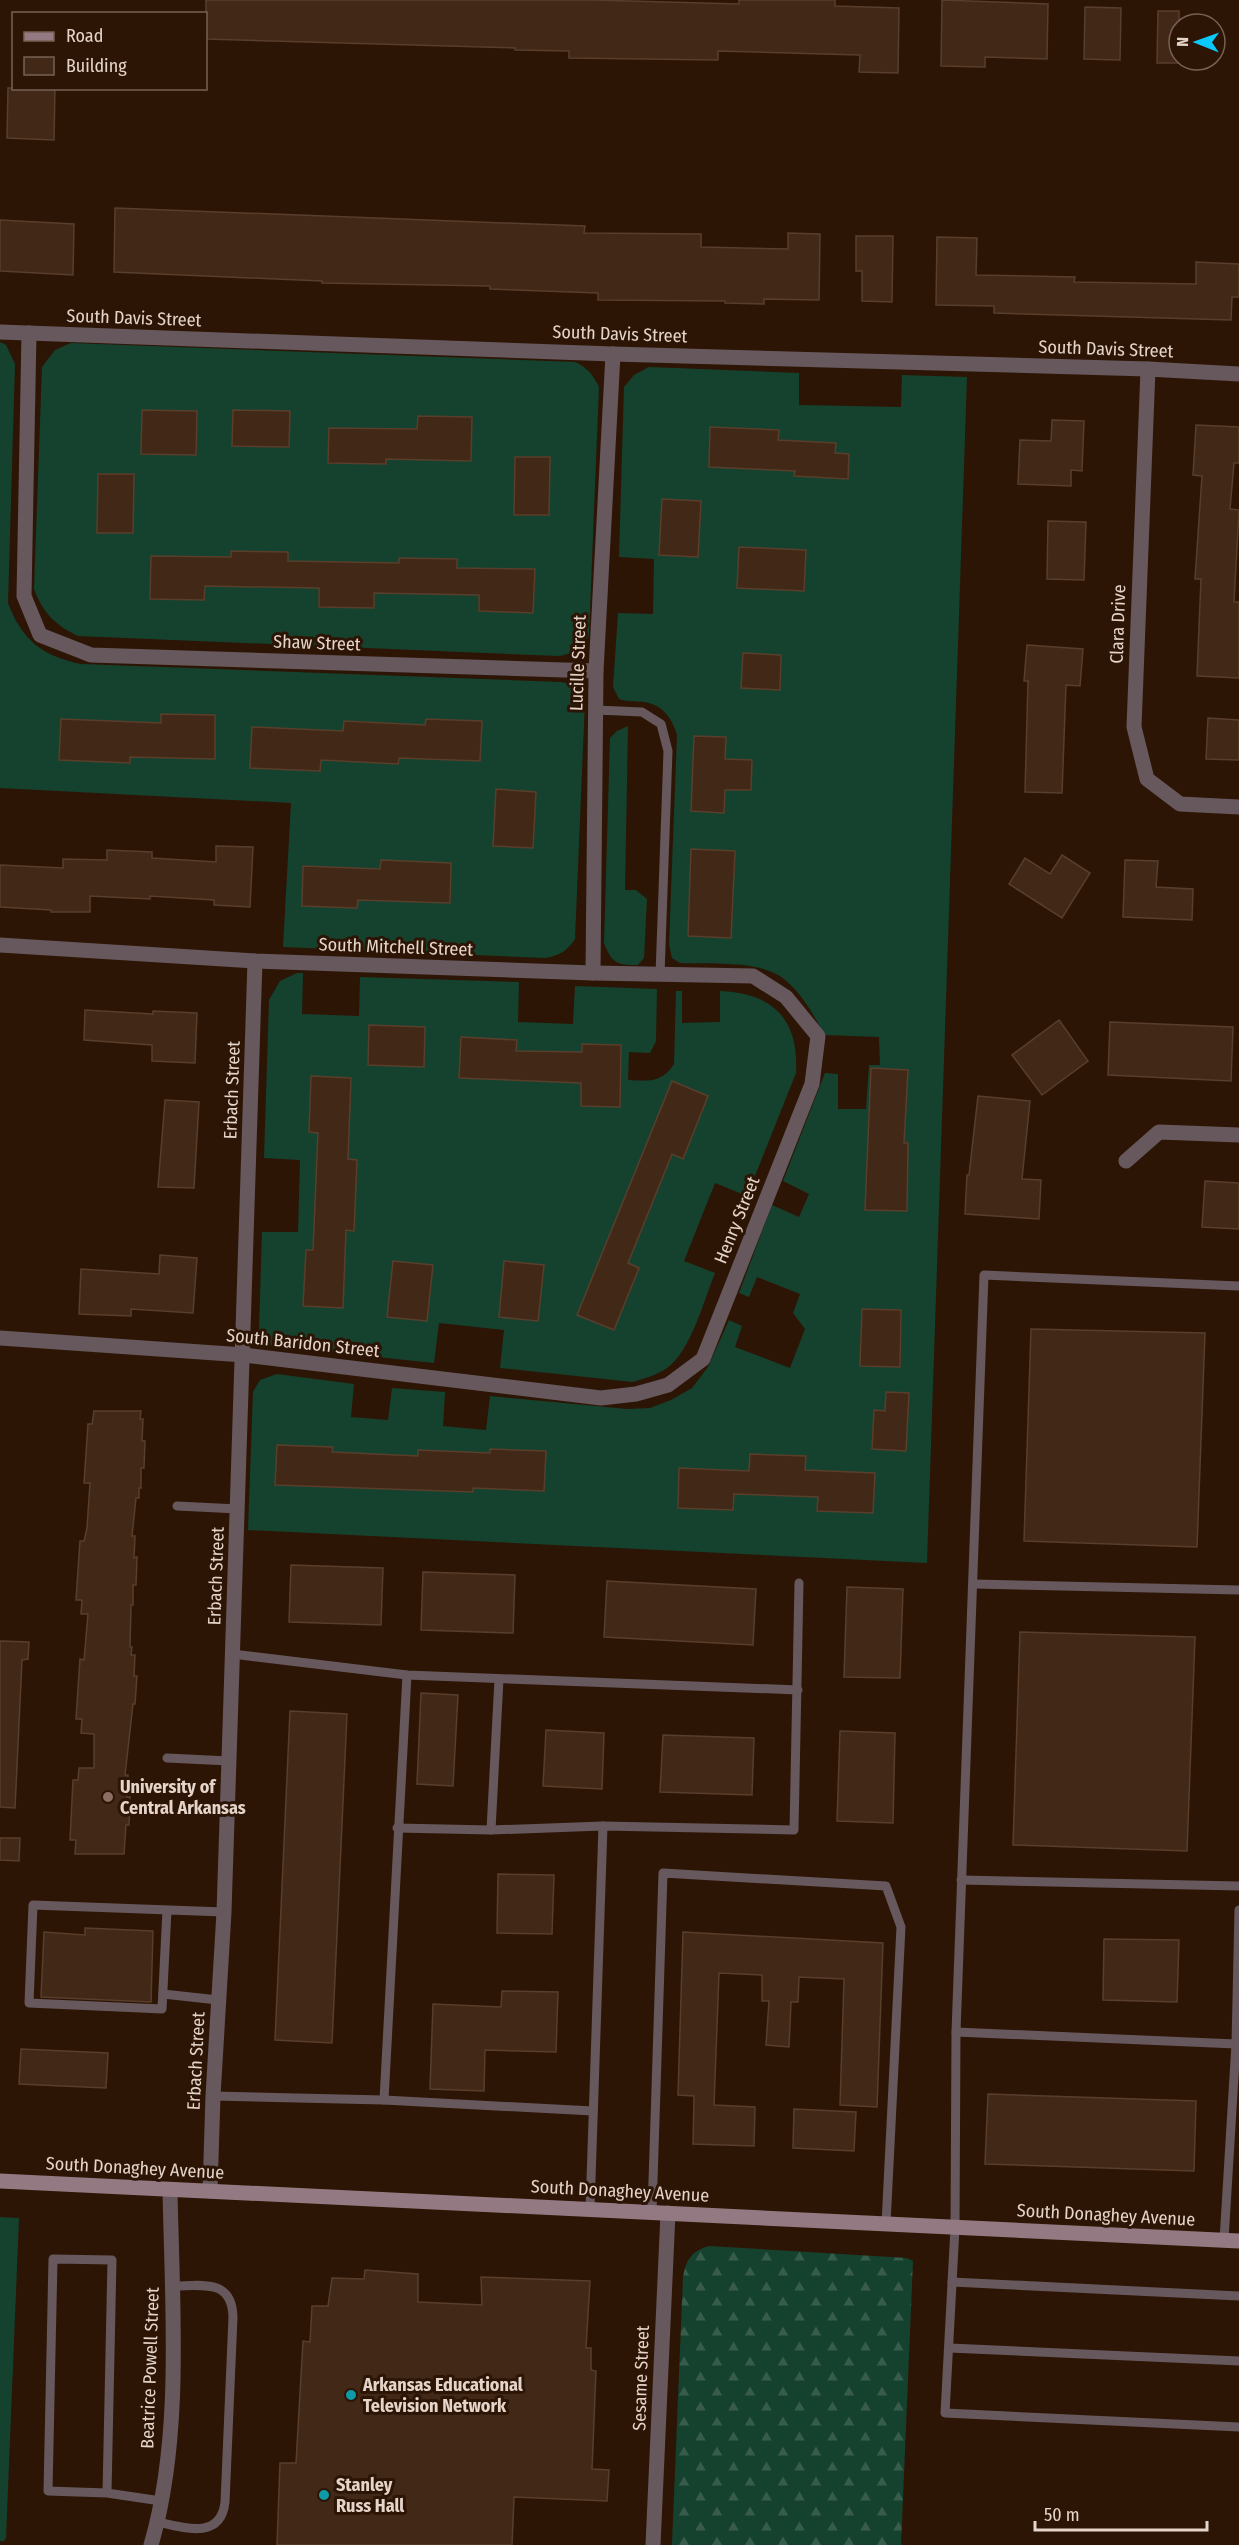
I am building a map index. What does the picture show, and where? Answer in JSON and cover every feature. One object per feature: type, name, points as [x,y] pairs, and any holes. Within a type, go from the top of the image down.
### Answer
[{"type":"street","name":"South Davis Street","points":[[0,332],[613,354],[1148,369],[1239,374]]},
{"type":"street","name":"Shaw Street","points":[[29,333],[24,596],[40,635],[91,655],[596,671]]},
{"type":"street","name":"Lucille Street","points":[[593,974],[596,671],[613,354]]},
{"type":"street","name":"Clara Drive","points":[[1148,369],[1134,727],[1147,779],[1155,786],[1180,804],[1239,807]]},
{"type":"street","name":"South Mitchell Street","points":[[0,945],[255,961],[593,974],[753,976],[786,997]]},
{"type":"street","name":"Erbach Street","points":[[210,2191],[224,1912],[244,1355],[255,961]]},
{"type":"street","name":"Henry Street","points":[[601,1398],[636,1394],[668,1385],[703,1359],[812,1084],[818,1035],[786,997]]},
{"type":"street","points":[[1126,1161],[1159,1132],[1239,1135]]},
{"type":"street","name":"South Baridon Street","points":[[0,1338],[244,1355],[601,1398]]},
{"type":"street","name":"South Donaghey Avenue","points":[[0,2181],[1232,2241]]},
{"type":"street","name":"Beatrice Powell Street","points":[[152,2545],[161,2501],[171,2398],[170,2190]]},
{"type":"street","name":"Sesame Street","points":[[653,2545],[668,2213]]},
{"type":"lane","points":[[596,710],[642,712],[661,724],[668,751],[660,975]]},
{"type":"lane","points":[[1239,1286],[984,1275],[956,2031],[955,2228],[945,2413],[1239,2427]]},
{"type":"lane","points":[[177,1506],[238,1509]]},
{"type":"lane","points":[[398,1828],[491,1830],[603,1826],[794,1830],[799,1583]]},
{"type":"lane","points":[[974,1584],[1239,1590]]},
{"type":"lane","points":[[232,1654],[407,1675],[798,1690]]},
{"type":"lane","points":[[384,2100],[407,1675]]},
{"type":"lane","points":[[491,1830],[499,1679]]},
{"type":"lane","points":[[167,1758],[229,1761]]},
{"type":"lane","points":[[590,2209],[603,1826]]},
{"type":"lane","points":[[652,2212],[663,1873],[886,1886],[901,1926],[886,2224]]},
{"type":"lane","points":[[961,1880],[1239,1886]]},
{"type":"lane","points":[[167,1910],[162,2010],[29,2003],[33,1905],[224,1912]]},
{"type":"lane","points":[[1232,2241],[1239,1910]]},
{"type":"lane","points":[[162,1994],[218,2000]]},
{"type":"lane","points":[[956,2031],[1236,2044]]},
{"type":"lane","points":[[213,2096],[384,2100],[592,2111]]},
{"type":"lane","points":[[107,2493],[112,2260],[53,2259],[48,2491],[107,2493],[161,2501]]},
{"type":"lane","points":[[952,2282],[1239,2296]]},
{"type":"lane","points":[[158,2522],[200,2529],[209,2527],[221,2517],[225,2502],[233,2317],[231,2300],[221,2289],[211,2286],[172,2286]]},
{"type":"lane","points":[[949,2348],[1239,2361]]},
{"type":"green space","points":[[0,342],[6,345],[15,364],[8,603],[20,627],[44,651],[67,661],[81,664],[560,682],[572,685],[578,690],[585,700],[575,939],[566,949],[546,958],[283,947],[291,803],[0,788]]},
{"type":"green space","points":[[71,343],[580,364],[590,372],[599,387],[589,635],[577,650],[559,656],[78,636],[70,632],[56,623],[46,612],[34,589],[42,367],[55,350]]},
{"type":"green space","points":[[649,367],[799,373],[799,405],[901,407],[902,375],[967,377],[927,1563],[248,1530],[253,1392],[260,1380],[277,1374],[354,1384],[351,1417],[388,1420],[392,1388],[445,1392],[443,1426],[486,1430],[490,1396],[627,1409],[650,1408],[671,1400],[692,1388],[708,1367],[729,1320],[742,1326],[735,1347],[790,1368],[805,1329],[793,1313],[800,1294],[757,1277],[749,1297],[739,1293],[772,1205],[799,1217],[809,1194],[783,1181],[825,1073],[838,1074],[838,1109],[866,1109],[869,1065],[880,1065],[879,1037],[825,1035],[796,991],[784,979],[761,968],[734,964],[680,963],[672,958],[669,944],[677,735],[666,713],[661,709],[644,702],[619,699],[613,687],[618,613],[653,614],[654,559],[619,557],[624,387],[634,375]]},
{"type":"green space","points":[[628,726],[625,890],[636,890],[647,899],[644,958],[638,965],[616,962],[604,943],[610,738],[617,731]]},
{"type":"green space","points":[[297,973],[303,973],[302,1014],[359,1016],[360,977],[519,982],[518,1022],[573,1024],[575,986],[657,989],[656,1041],[650,1053],[629,1052],[628,1080],[660,1078],[674,1064],[676,991],[682,991],[682,1023],[720,1022],[720,991],[755,997],[779,1012],[793,1038],[796,1073],[747,1196],[715,1183],[684,1261],[715,1273],[690,1338],[676,1360],[659,1373],[633,1382],[500,1368],[504,1330],[439,1323],[434,1363],[272,1346],[263,1338],[259,1330],[262,1232],[298,1232],[300,1160],[264,1158],[269,1000],[280,981]]},
{"type":"green space","points":[[0,2217],[19,2218],[6,2538],[4,2541],[0,2541]]},
{"type":"green space","points":[[709,2246],[907,2258],[913,2261],[901,2545],[672,2545],[683,2277],[691,2257],[698,2250]]},
{"type":"building","points":[[206,0],[593,0],[739,4],[739,0],[835,0],[835,6],[899,8],[898,73],[859,72],[860,55],[718,51],[718,60],[569,58],[569,51],[515,50],[515,48],[207,39]]},
{"type":"building","points":[[942,0],[1048,4],[1047,59],[985,57],[985,67],[941,66]]},
{"type":"building","points":[[1085,7],[1121,8],[1120,60],[1084,59]]},
{"type":"building","points":[[1158,11],[1179,11],[1167,12],[1167,63],[1157,63]]},
{"type":"building","points":[[8,88],[12,90],[55,90],[54,140],[7,138]]},
{"type":"building","points":[[115,208],[585,226],[584,233],[701,234],[701,247],[788,249],[788,233],[820,234],[819,300],[764,299],[764,304],[725,303],[725,301],[598,300],[598,293],[490,289],[490,286],[322,283],[322,281],[114,272]]},
{"type":"building","points":[[0,220],[74,224],[73,275],[0,271]]},
{"type":"building","points":[[856,236],[893,236],[892,302],[862,301],[862,271],[856,271]]},
{"type":"building","points":[[937,237],[977,238],[976,275],[1075,277],[1074,282],[1196,284],[1196,262],[1239,264],[1239,297],[1232,297],[1231,320],[994,313],[994,306],[936,305]]},
{"type":"building","points":[[142,410],[197,411],[196,455],[141,454]]},
{"type":"building","points":[[233,410],[290,411],[289,447],[232,446]]},
{"type":"building","points":[[418,416],[472,417],[471,461],[386,459],[386,464],[328,463],[329,428],[417,429]]},
{"type":"building","points":[[1052,420],[1084,421],[1082,471],[1071,470],[1071,486],[1018,484],[1020,440],[1051,441]]},
{"type":"building","points":[[1196,425],[1239,427],[1239,463],[1234,463],[1230,509],[1239,510],[1234,602],[1239,602],[1239,678],[1197,676],[1201,579],[1195,579],[1202,476],[1193,475]]},
{"type":"building","points":[[710,427],[779,430],[778,440],[836,443],[835,453],[849,454],[848,479],[794,476],[795,471],[709,467]]},
{"type":"building","points":[[515,457],[550,457],[549,515],[514,515]]},
{"type":"building","points":[[98,474],[134,474],[133,533],[97,533]]},
{"type":"building","points":[[662,499],[701,501],[698,557],[659,555]]},
{"type":"building","points":[[1048,521],[1086,522],[1084,580],[1047,579]]},
{"type":"building","points":[[739,547],[806,550],[804,591],[737,588]]},
{"type":"building","points":[[231,551],[288,552],[288,561],[399,563],[399,558],[457,559],[457,568],[535,569],[533,613],[479,611],[479,595],[374,593],[374,608],[319,607],[319,588],[205,586],[204,600],[150,599],[151,556],[231,557]]},
{"type":"building","points":[[1027,645],[1083,649],[1080,686],[1066,685],[1062,793],[1025,792],[1028,681],[1024,681]]},
{"type":"building","points":[[743,653],[781,655],[780,690],[741,688]]},
{"type":"building","points":[[161,714],[215,715],[215,759],[130,757],[130,763],[59,760],[61,719],[161,723]]},
{"type":"building","points":[[1208,718],[1239,720],[1239,760],[1206,759]]},
{"type":"building","points":[[426,719],[482,721],[480,761],[399,758],[398,764],[321,760],[320,771],[250,768],[252,727],[343,731],[344,721],[425,725]]},
{"type":"building","points":[[694,736],[726,737],[725,759],[752,760],[751,790],[725,790],[724,813],[691,811]]},
{"type":"building","points":[[496,789],[536,792],[533,848],[493,846]]},
{"type":"building","points":[[216,846],[253,847],[250,907],[214,905],[214,900],[150,896],[150,899],[90,896],[90,912],[51,912],[51,910],[0,907],[0,865],[63,868],[63,859],[107,860],[107,850],[152,852],[152,858],[216,862]]},
{"type":"building","points":[[691,849],[735,851],[731,938],[688,936]]},
{"type":"building","points":[[1062,855],[1090,873],[1062,918],[1009,884],[1025,858],[1050,874]]},
{"type":"building","points":[[381,860],[451,863],[450,903],[358,900],[357,908],[302,906],[303,866],[380,869]]},
{"type":"building","points":[[1125,860],[1158,861],[1156,887],[1193,889],[1192,920],[1123,917]]},
{"type":"building","points":[[85,1010],[153,1014],[153,1011],[197,1013],[195,1063],[152,1061],[152,1045],[84,1040]]},
{"type":"building","points":[[1059,1020],[1088,1061],[1042,1095],[1012,1055]]},
{"type":"building","points":[[1110,1022],[1233,1027],[1231,1081],[1108,1075]]},
{"type":"building","points":[[369,1025],[425,1027],[424,1067],[368,1065]]},
{"type":"building","points":[[461,1037],[517,1040],[516,1051],[582,1052],[582,1044],[621,1045],[620,1107],[581,1106],[581,1083],[459,1078]]},
{"type":"building","points":[[871,1068],[908,1070],[904,1143],[908,1143],[907,1211],[865,1210]]},
{"type":"building","points":[[311,1076],[351,1078],[348,1159],[357,1160],[354,1231],[346,1230],[343,1308],[303,1306],[306,1250],[313,1250],[318,1133],[309,1132]]},
{"type":"building","points":[[672,1081],[708,1096],[683,1159],[672,1154],[628,1263],[639,1268],[614,1330],[577,1315]]},
{"type":"building","points":[[978,1096],[1030,1101],[1022,1179],[1041,1180],[1039,1219],[965,1214],[967,1175],[969,1175]]},
{"type":"building","points":[[165,1100],[199,1102],[194,1188],[158,1187]]},
{"type":"building","points":[[1205,1181],[1239,1183],[1239,1229],[1202,1227]]},
{"type":"building","points":[[160,1255],[197,1258],[193,1313],[131,1309],[131,1316],[79,1314],[81,1269],[159,1274]]},
{"type":"building","points":[[393,1261],[433,1265],[427,1321],[387,1317]]},
{"type":"building","points":[[504,1261],[544,1265],[538,1321],[499,1317]]},
{"type":"building","points":[[862,1309],[901,1310],[900,1367],[860,1366]]},
{"type":"building","points":[[1031,1329],[1205,1333],[1197,1547],[1024,1541]]},
{"type":"building","points":[[886,1392],[909,1393],[906,1451],[872,1449],[874,1410],[885,1411]]},
{"type":"building","points":[[94,1411],[141,1411],[142,1441],[145,1441],[144,1468],[141,1468],[141,1488],[139,1488],[139,1498],[136,1498],[132,1536],[135,1536],[134,1558],[137,1557],[136,1585],[133,1585],[133,1605],[131,1605],[130,1647],[132,1647],[131,1655],[135,1655],[134,1676],[137,1676],[125,1775],[128,1775],[127,1797],[130,1797],[129,1825],[126,1825],[124,1854],[75,1854],[76,1840],[70,1840],[73,1780],[78,1780],[79,1768],[94,1768],[94,1734],[81,1733],[82,1719],[76,1719],[80,1659],[84,1660],[88,1614],[81,1614],[82,1600],[76,1600],[80,1541],[84,1541],[87,1528],[90,1483],[84,1483],[88,1424],[92,1424]]},
{"type":"building","points":[[277,1445],[333,1447],[332,1452],[418,1456],[418,1450],[490,1453],[490,1449],[546,1451],[544,1491],[473,1488],[473,1492],[275,1485]]},
{"type":"building","points":[[750,1454],[806,1456],[805,1470],[875,1473],[873,1513],[817,1511],[818,1497],[734,1494],[733,1510],[678,1508],[679,1468],[749,1471]]},
{"type":"building","points":[[291,1565],[383,1568],[381,1625],[289,1622]]},
{"type":"building","points":[[423,1572],[515,1575],[513,1633],[421,1630]]},
{"type":"building","points":[[607,1581],[756,1589],[753,1645],[604,1637]]},
{"type":"building","points":[[847,1587],[903,1589],[900,1678],[844,1677]]},
{"type":"building","points":[[1020,1632],[1195,1637],[1187,1851],[1013,1845]]},
{"type":"building","points":[[0,1641],[29,1642],[28,1659],[22,1660],[15,1808],[0,1807]]},
{"type":"building","points":[[421,1693],[458,1695],[453,1786],[417,1784]]},
{"type":"building","points":[[290,1711],[347,1714],[332,2043],[275,2040]]},
{"type":"building","points":[[546,1730],[604,1733],[602,1789],[543,1786]]},
{"type":"building","points":[[840,1731],[895,1733],[893,1823],[837,1821]]},
{"type":"building","points":[[663,1735],[754,1738],[752,1795],[660,1792]]},
{"type":"building","points":[[0,1838],[20,1838],[19,1861],[0,1860]]},
{"type":"building","points":[[498,1874],[554,1875],[552,1934],[497,1933]]},
{"type":"building","points":[[85,1928],[153,1931],[151,2002],[41,1997],[44,1932],[85,1935]]},
{"type":"building","points":[[683,1932],[883,1943],[877,2107],[840,2105],[844,1979],[799,1977],[798,2002],[791,2002],[789,2047],[766,2045],[769,2001],[762,2001],[762,1975],[719,1973],[714,2105],[755,2107],[754,2146],[693,2144],[694,2096],[678,2095]]},
{"type":"building","points":[[1104,1939],[1179,1940],[1177,2002],[1103,2000]]},
{"type":"building","points":[[502,1991],[558,1992],[556,2052],[485,2050],[484,2091],[430,2089],[433,2004],[501,2007]]},
{"type":"building","points":[[21,2049],[108,2053],[106,2088],[19,2084]]},
{"type":"building","points":[[988,2094],[1196,2101],[1194,2171],[985,2164]]},
{"type":"building","points":[[794,2109],[856,2112],[854,2151],[793,2148]]},
{"type":"building","points":[[365,2270],[418,2274],[418,2302],[482,2305],[481,2277],[590,2281],[586,2348],[591,2348],[591,2370],[596,2371],[592,2469],[609,2470],[607,2501],[514,2497],[512,2545],[277,2545],[280,2463],[296,2463],[303,2341],[310,2342],[312,2306],[328,2306],[332,2278],[364,2279]]},
{"type":"place","name":"University of Central Arkansas","points":[[108,1797]]},
{"type":"place","name":"Arkansas Educational Television Network","points":[[351,2395]]},
{"type":"place","name":"Stanley Russ Hall","points":[[324,2495]]}]
